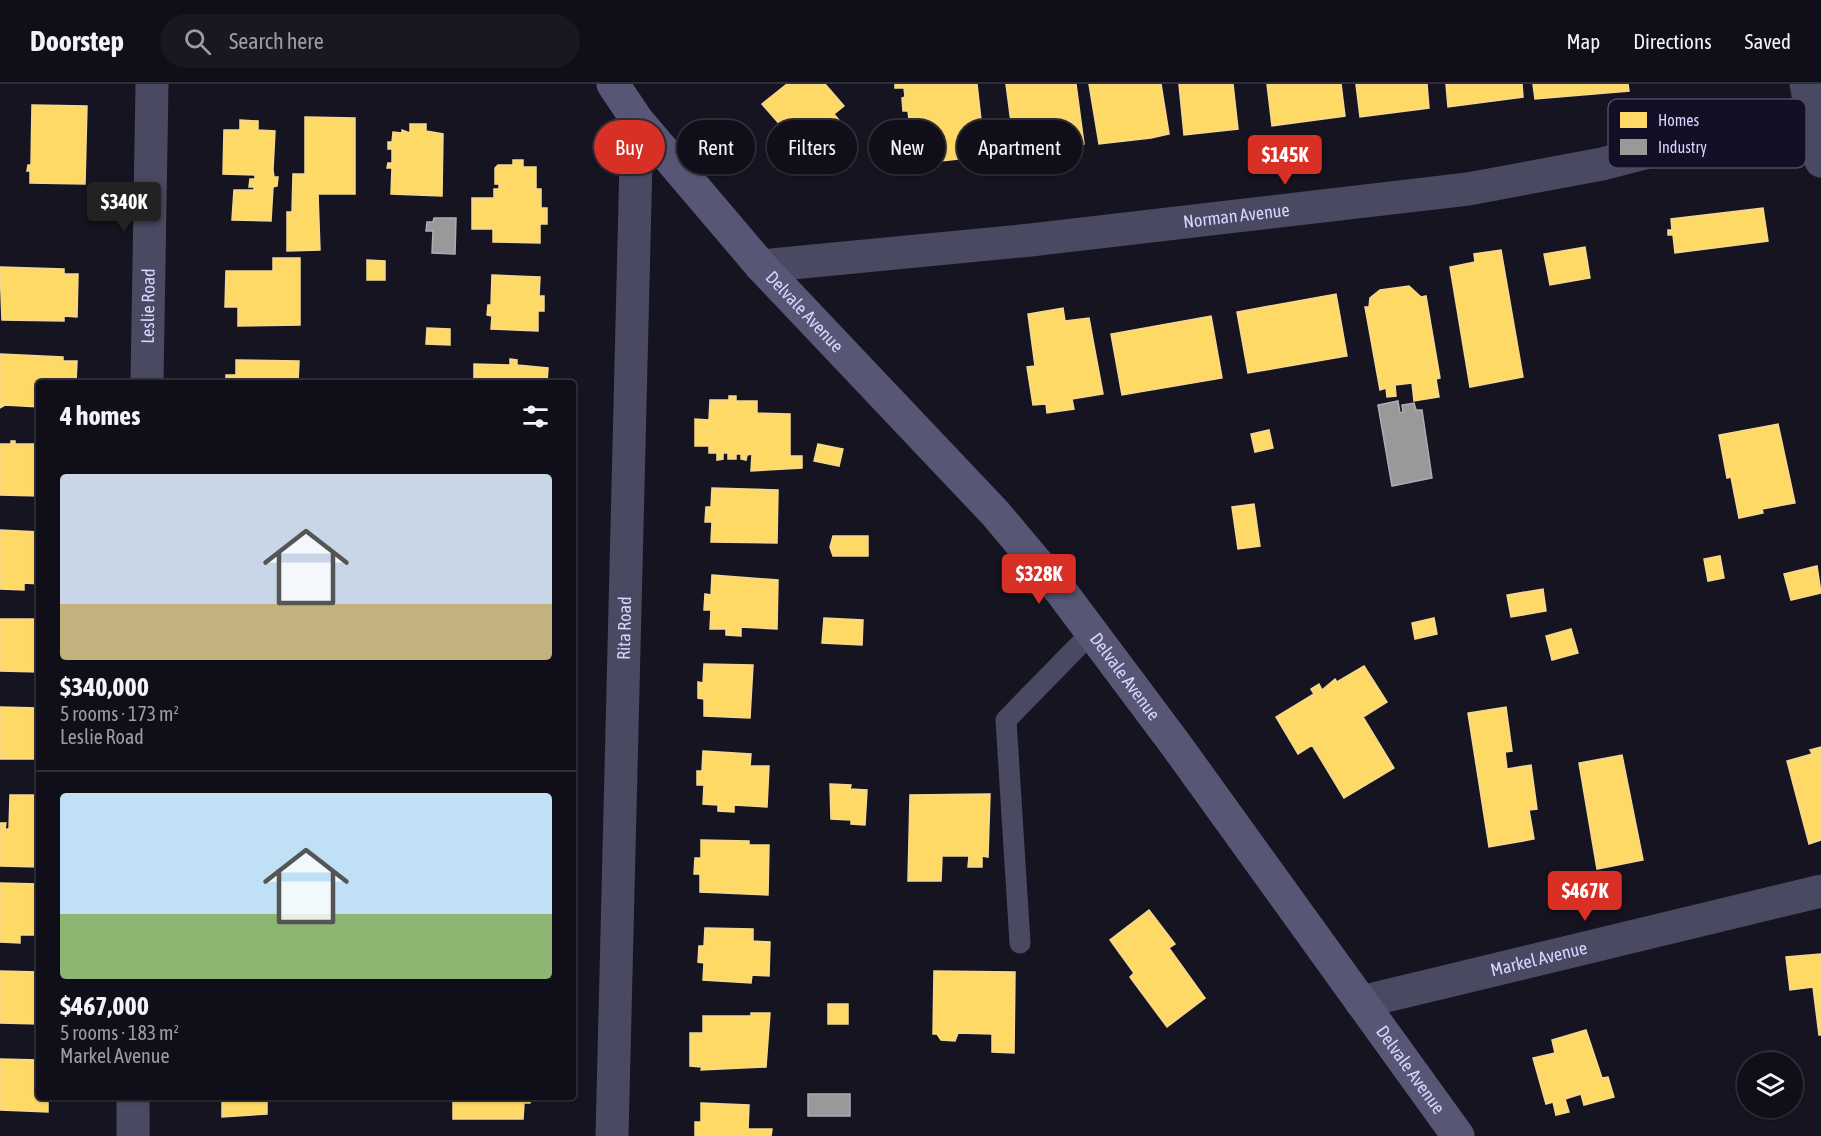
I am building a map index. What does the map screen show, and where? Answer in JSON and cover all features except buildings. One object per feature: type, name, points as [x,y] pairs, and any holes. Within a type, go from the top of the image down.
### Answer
[{"type":"street","name":"Leslie Road","points":[[147,380],[152,84]]},
{"type":"street","name":"Delvale Avenue","points":[[613,84],[637,120]]},
{"type":"street","points":[[1809,97],[1821,161]]},
{"type":"street","name":"Delvale Avenue","points":[[665,153],[761,266],[995,513],[1092,632],[1458,1136]]},
{"type":"street","name":"Norman Avenue","points":[[761,266],[1031,240],[1468,189],[1608,162]]},
{"type":"street","name":"Rita Road","points":[[612,1136],[636,174]]},
{"type":"street","name":"Markel Avenue","points":[[1360,1002],[1821,891]]},
{"type":"street","points":[[133,1100],[133,1136]]},
{"type":"lane","points":[[1020,943],[1006,720],[1092,632]]}]
